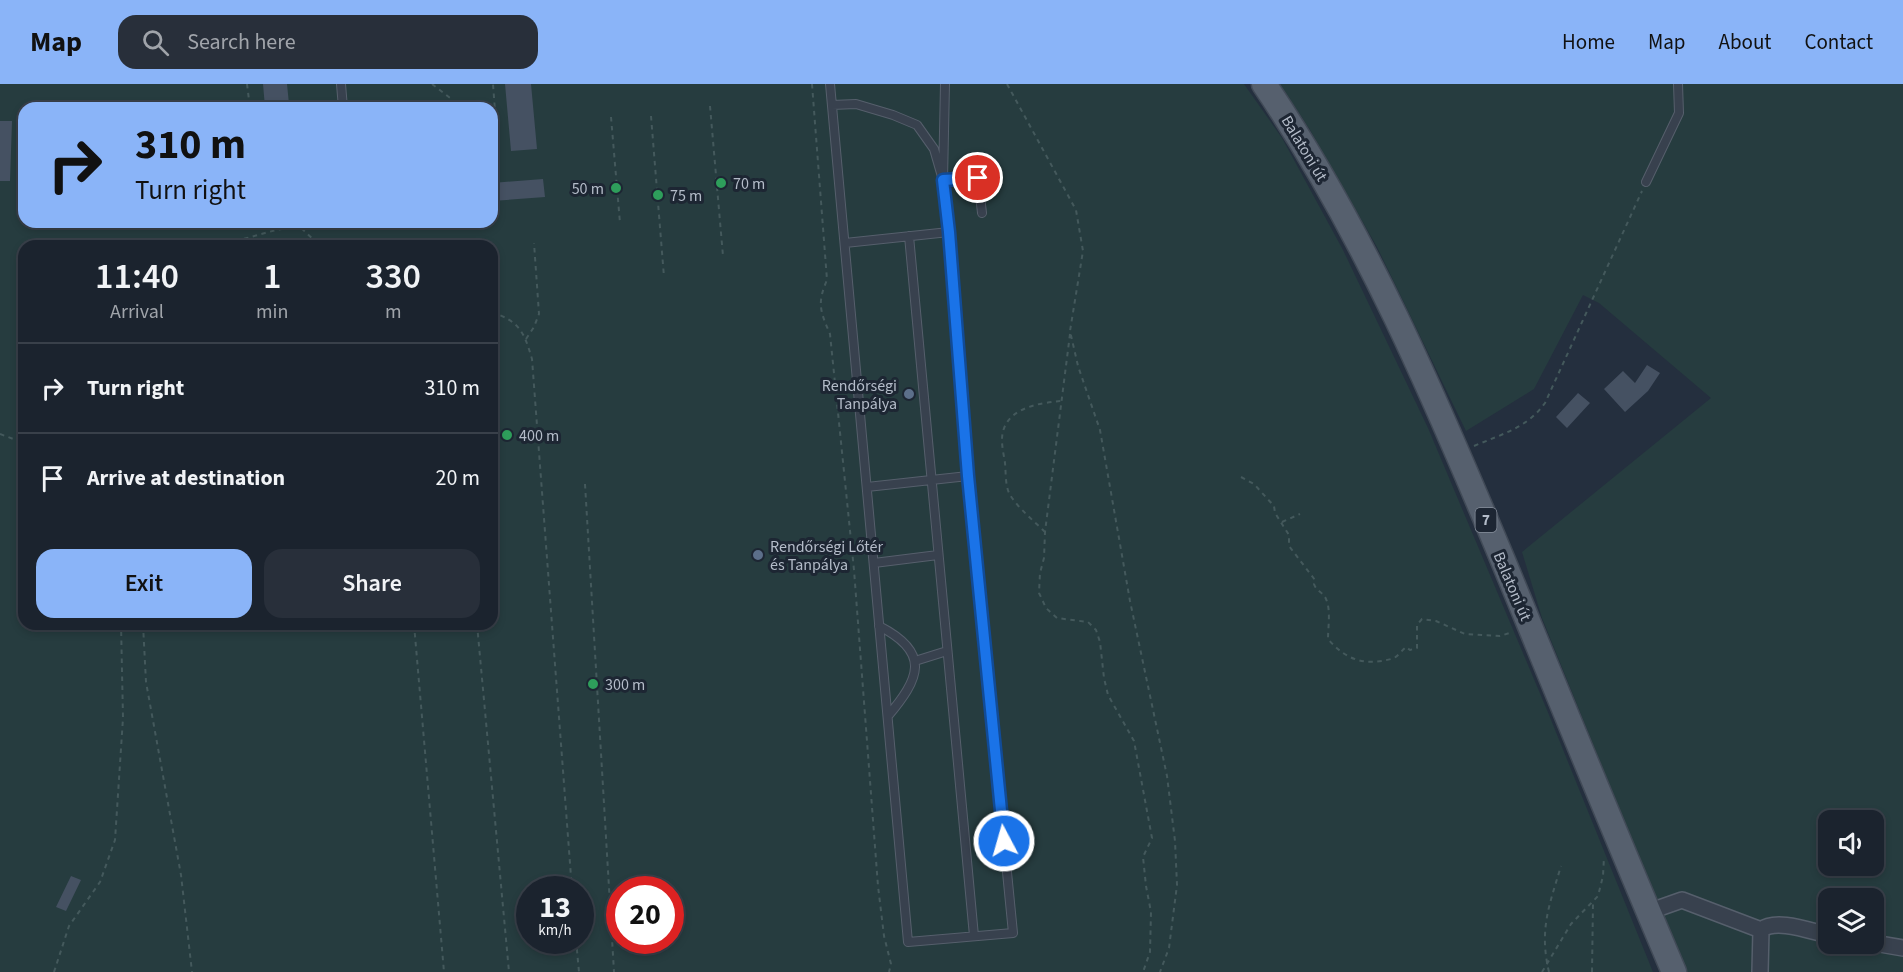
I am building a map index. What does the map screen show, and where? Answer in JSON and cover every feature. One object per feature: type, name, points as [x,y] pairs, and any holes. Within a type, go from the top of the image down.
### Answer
[{"type":"main road","name":"Balatoni út","points":[[1264,84],[1316,165],[1411,346],[1458,453],[1674,972]]},
{"type":"street","points":[[1648,912],[1682,900],[1761,930]]},
{"type":"street","points":[[1760,972],[1761,930],[1766,926],[1778,924],[1818,933]]},
{"type":"street","points":[[1884,945],[1903,948]]},
{"type":"lane","points":[[341,84],[342,102]]},
{"type":"lane","points":[[830,84],[908,942],[1013,933],[968,476],[943,180],[945,84]]},
{"type":"lane","points":[[1646,182],[1679,113],[1678,84]]},
{"type":"lane","points":[[832,105],[856,104],[917,125],[934,149],[943,180]]},
{"type":"lane","points":[[943,180],[978,178],[982,213]]},
{"type":"lane","points":[[845,243],[949,232]]},
{"type":"lane","points":[[909,236],[974,936]]},
{"type":"lane","points":[[867,487],[968,476]]},
{"type":"lane","points":[[874,563],[938,555]]},
{"type":"lane","points":[[879,626],[908,645],[915,661],[914,677],[906,695],[888,716]]},
{"type":"lane","points":[[915,661],[947,651]]},
{"type":"path","points":[[247,84],[249,102]]},
{"type":"path","points":[[432,84],[455,102]]},
{"type":"path","points":[[493,84],[494,102]]},
{"type":"path","points":[[812,84],[827,280],[819,297],[821,313],[830,334],[847,499],[878,886],[884,936],[891,964],[889,972]]},
{"type":"path","points":[[1007,84],[1076,210],[1083,251],[1070,331],[1039,593],[1046,608],[1058,618],[1088,622],[1096,630],[1108,695],[1134,741],[1152,838],[1143,857],[1151,912],[1150,952],[1143,972]]},
{"type":"path","points":[[710,106],[723,256]]},
{"type":"path","points":[[651,116],[664,276]]},
{"type":"path","points":[[611,117],[620,223]]},
{"type":"path","points":[[1458,453],[1523,425],[1535,417],[1545,403],[1646,182]]},
{"type":"path","points":[[240,240],[287,228]]},
{"type":"path","points":[[300,228],[313,240]]},
{"type":"path","points":[[526,339],[539,314],[534,243]]},
{"type":"path","points":[[498,314],[521,328],[526,339],[532,370],[571,876]]},
{"type":"path","points":[[1070,331],[1077,366],[1100,430],[1130,601],[1167,776],[1178,885],[1169,948],[1160,972]]},
{"type":"path","points":[[1045,532],[1010,495],[1002,438],[1010,418],[1024,409],[1038,403],[1061,401]]},
{"type":"path","points":[[0,434],[18,441]]},
{"type":"path","points":[[1241,477],[1254,484],[1274,506],[1275,513],[1288,535],[1289,546],[1310,571],[1315,580],[1316,589],[1327,601],[1328,639],[1339,652],[1350,658],[1377,662],[1391,659],[1406,647],[1410,650],[1417,648],[1417,625],[1422,619],[1436,621],[1465,634],[1500,636],[1530,628]]},
{"type":"path","points":[[585,484],[614,972]]},
{"type":"path","points":[[1282,522],[1300,514]]},
{"type":"path","points":[[54,972],[69,926],[100,882],[116,840],[123,718],[121,630]]},
{"type":"path","points":[[144,630],[146,682],[181,874],[192,972]]},
{"type":"path","points":[[415,630],[444,972]]},
{"type":"path","points":[[478,630],[509,972]]},
{"type":"path","points":[[1542,972],[1571,924],[1593,902],[1601,888],[1604,856],[1621,846]]},
{"type":"path","points":[[1549,972],[1544,936],[1545,919],[1561,866]]},
{"type":"path","points":[[1592,972],[1593,902]]},
{"type":"path","points":[[577,954],[579,972]]},
{"type":"green space","points":[[0,84],[1244,84],[1282,138],[1343,250],[1428,428],[1547,710],[1653,972],[0,972]]},
{"type":"green space","points":[[1280,84],[1903,84],[1903,972],[1685,972],[1542,618],[1522,552],[1711,398],[1599,303],[1583,295],[1534,389],[1466,431],[1377,247],[1310,130]]},
{"type":"building","points":[[263,84],[287,84],[289,102],[265,102]]},
{"type":"building","points":[[505,84],[531,84],[537,149],[511,151]]},
{"type":"building","points":[[0,121],[12,121],[10,181],[0,181]]},
{"type":"building","points":[[543,179],[545,197],[498,201],[498,183]]},
{"type":"building","points":[[1647,365],[1660,373],[1648,391],[1625,412],[1604,389],[1623,371],[1635,383]]},
{"type":"building","points":[[1578,393],[1590,403],[1567,428],[1556,417]]},
{"type":"building","points":[[71,876],[81,880],[66,911],[56,907]]},
{"type":"place","name":"70 m","points":[[721,183]]},
{"type":"place","name":"50 m","points":[[616,188]]},
{"type":"place","name":"75 m","points":[[658,195]]},
{"type":"place","name":"Rendőrségi Tanpálya","points":[[909,394]]},
{"type":"place","name":"400 m","points":[[507,435]]},
{"type":"place","name":"Rendőrségi Lőtér és Tanpálya","points":[[758,555]]},
{"type":"place","name":"300 m","points":[[593,684]]},
{"type":"route","points":[[978,178],[943,180],[968,476],[1004,841]]}]
